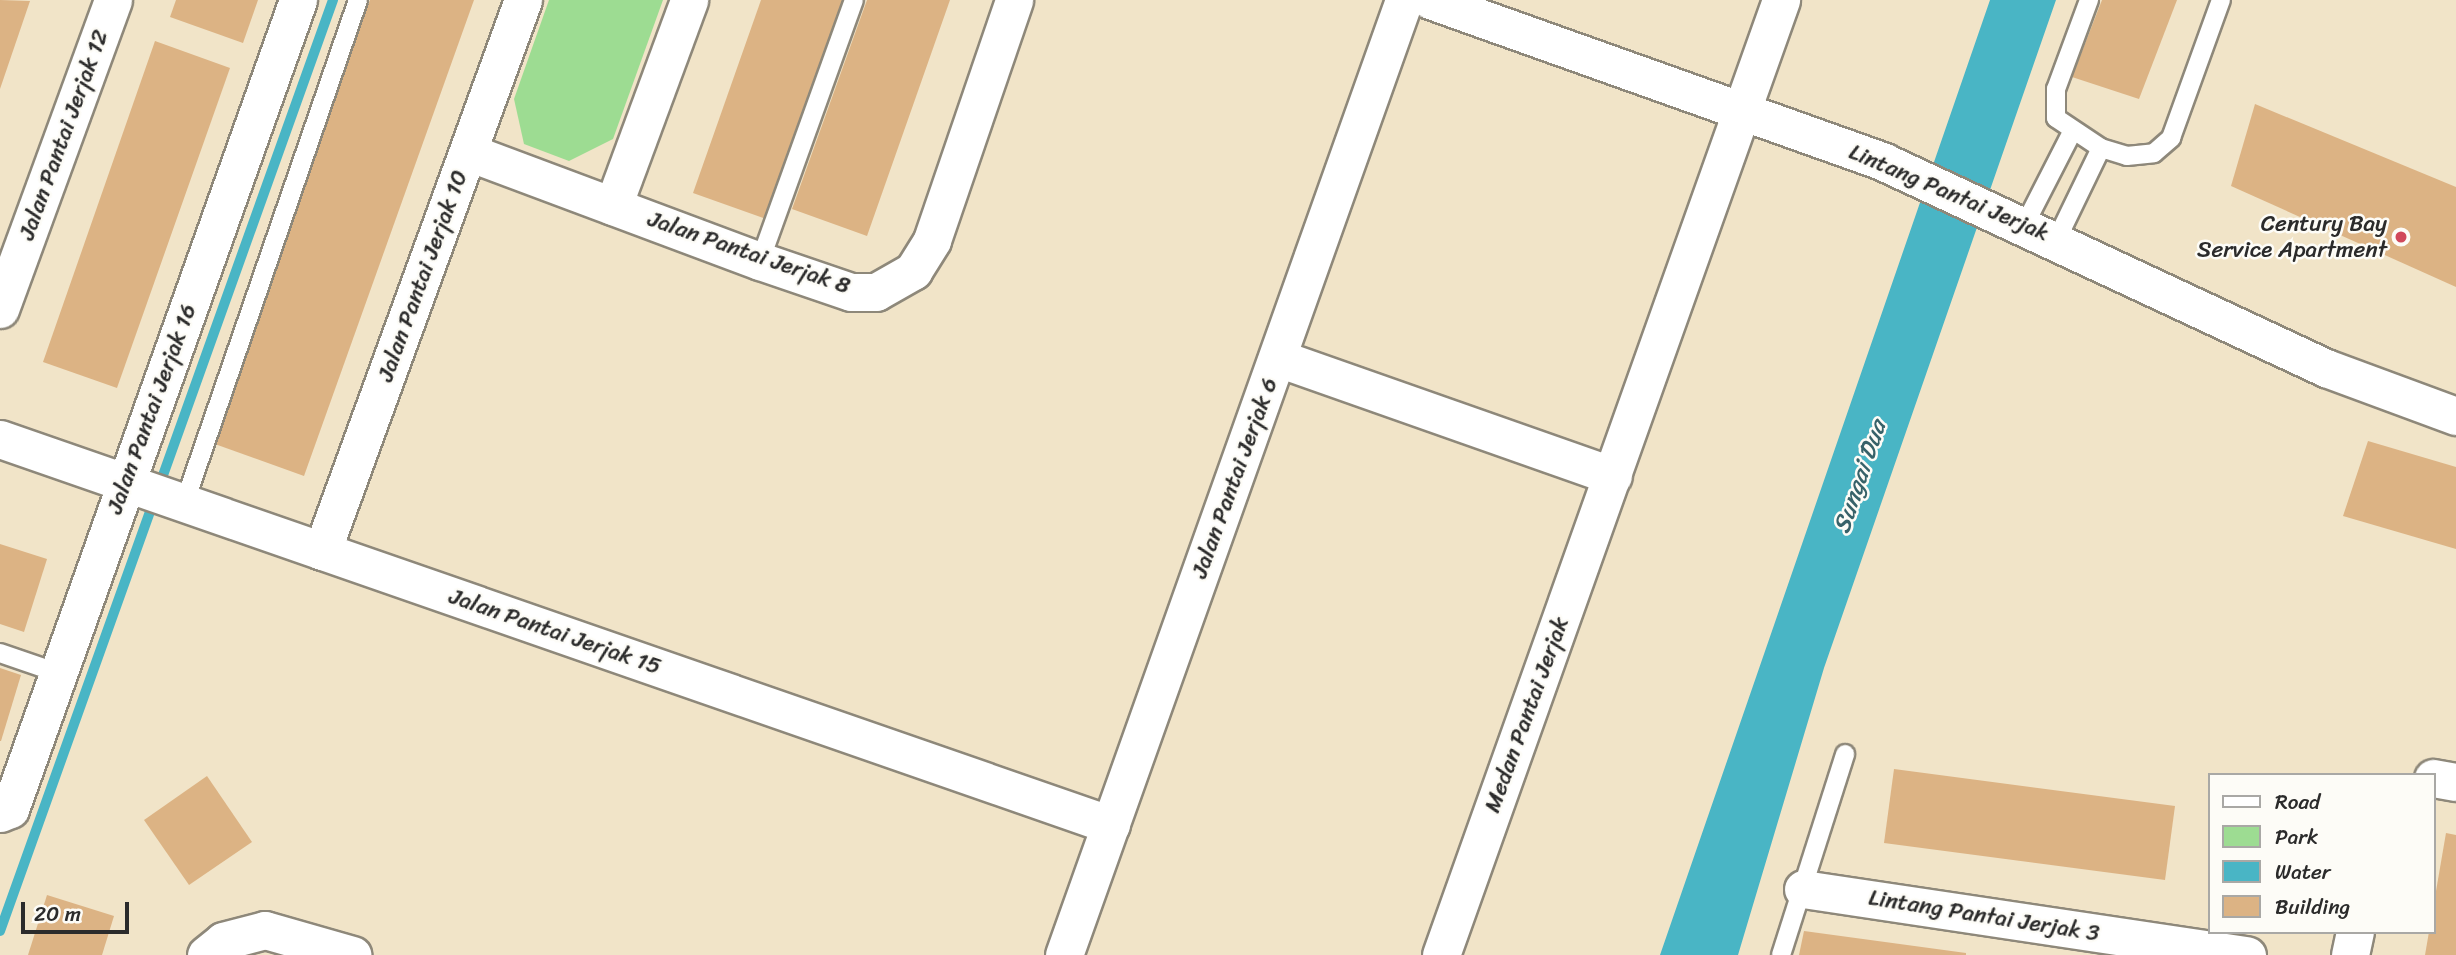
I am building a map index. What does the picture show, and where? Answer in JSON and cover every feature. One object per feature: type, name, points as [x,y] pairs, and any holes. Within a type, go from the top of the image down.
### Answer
[{"type":"street","name":"Jalan Pantai Jerjak 12","points":[[0,309],[113,0]]},
{"type":"street","name":"Jalan Pantai Jerjak 16","points":[[0,813],[9,809],[58,673],[132,486],[298,0]]},
{"type":"street","name":"Jalan Pantai Jerjak 10","points":[[322,551],[523,0]]},
{"type":"street","points":[[613,205],[689,0]]},
{"type":"street","name":"Jalan Pantai Jerjak 8","points":[[468,152],[760,261],[851,292],[876,292],[913,271],[932,240],[1014,0]]},
{"type":"street","name":"Jalan Pantai Jerjak 6","points":[[1064,955],[1404,0]]},
{"type":"street","name":"Lintang Pantai Jerjak","points":[[1430,0],[1884,162],[2025,224],[2326,368],[2456,416]]},
{"type":"street","name":"Medan Pantai Jerjak","points":[[1441,955],[1781,0]]},
{"type":"street","points":[[1278,358],[1613,476]]},
{"type":"street","name":"Jalan Pantai Jerjak 15","points":[[0,439],[1111,825]]},
{"type":"street","points":[[2435,778],[2456,782]]},
{"type":"street","name":"Lintang Pantai Jerjak 3","points":[[1803,889],[2247,955]]},
{"type":"street","points":[[206,955],[223,941],[265,930],[352,955]]},
{"type":"street","points":[[2350,955],[2355,934]]},
{"type":"lane","points":[[179,502],[358,0]]},
{"type":"lane","points":[[760,261],[854,0]]},
{"type":"lane","points":[[2089,0],[2056,89],[2056,118],[2072,132],[2101,148],[2141,155],[2171,138],[2221,0]]},
{"type":"lane","points":[[2025,224],[2072,132]]},
{"type":"lane","points":[[2025,224],[2101,148]]},
{"type":"lane","points":[[0,653],[58,673]]},
{"type":"lane","points":[[1781,955],[1845,754]]},
{"type":"green space","points":[[549,0],[663,0],[613,139],[569,161],[524,144],[514,99]]},
{"type":"water","name":"Sungai Dua","points":[[1990,0],[2056,0],[1824,668],[1738,955],[1660,955]]},
{"type":"building","points":[[0,0],[30,1],[0,89]]},
{"type":"building","points":[[176,0],[258,0],[243,43],[170,17]]},
{"type":"building","points":[[370,0],[474,0],[304,476],[212,443]]},
{"type":"building","points":[[761,0],[844,0],[766,219],[693,193]]},
{"type":"building","points":[[867,0],[950,0],[867,236],[792,209]]},
{"type":"building","points":[[2102,0],[2177,0],[2139,99],[2072,77]]},
{"type":"building","points":[[155,41],[230,68],[117,388],[43,362]]},
{"type":"building","name":"Century Bay Service Apartment","points":[[2255,104],[2456,187],[2456,287],[2231,186]]},
{"type":"building","points":[[2368,441],[2456,467],[2456,549],[2343,516]]},
{"type":"building","points":[[0,544],[47,559],[24,632],[0,624]]},
{"type":"building","points":[[0,668],[21,675],[1,741],[0,741]]},
{"type":"building","points":[[1894,769],[2175,806],[2165,880],[1884,843]]},
{"type":"building","points":[[207,776],[252,842],[189,885],[144,820]]},
{"type":"building","points":[[2446,833],[2456,835],[2456,955],[2425,955],[2429,934],[2435,934],[2435,897]]},
{"type":"building","points":[[47,895],[114,916],[102,955],[28,955]]},
{"type":"building","points":[[1804,931],[1966,953],[1966,955],[1799,955]]},
{"type":"waterway","points":[[0,931],[333,0]]},
{"type":"place","name":"Century Bay Service Apartment","points":[[2401,237]]}]
